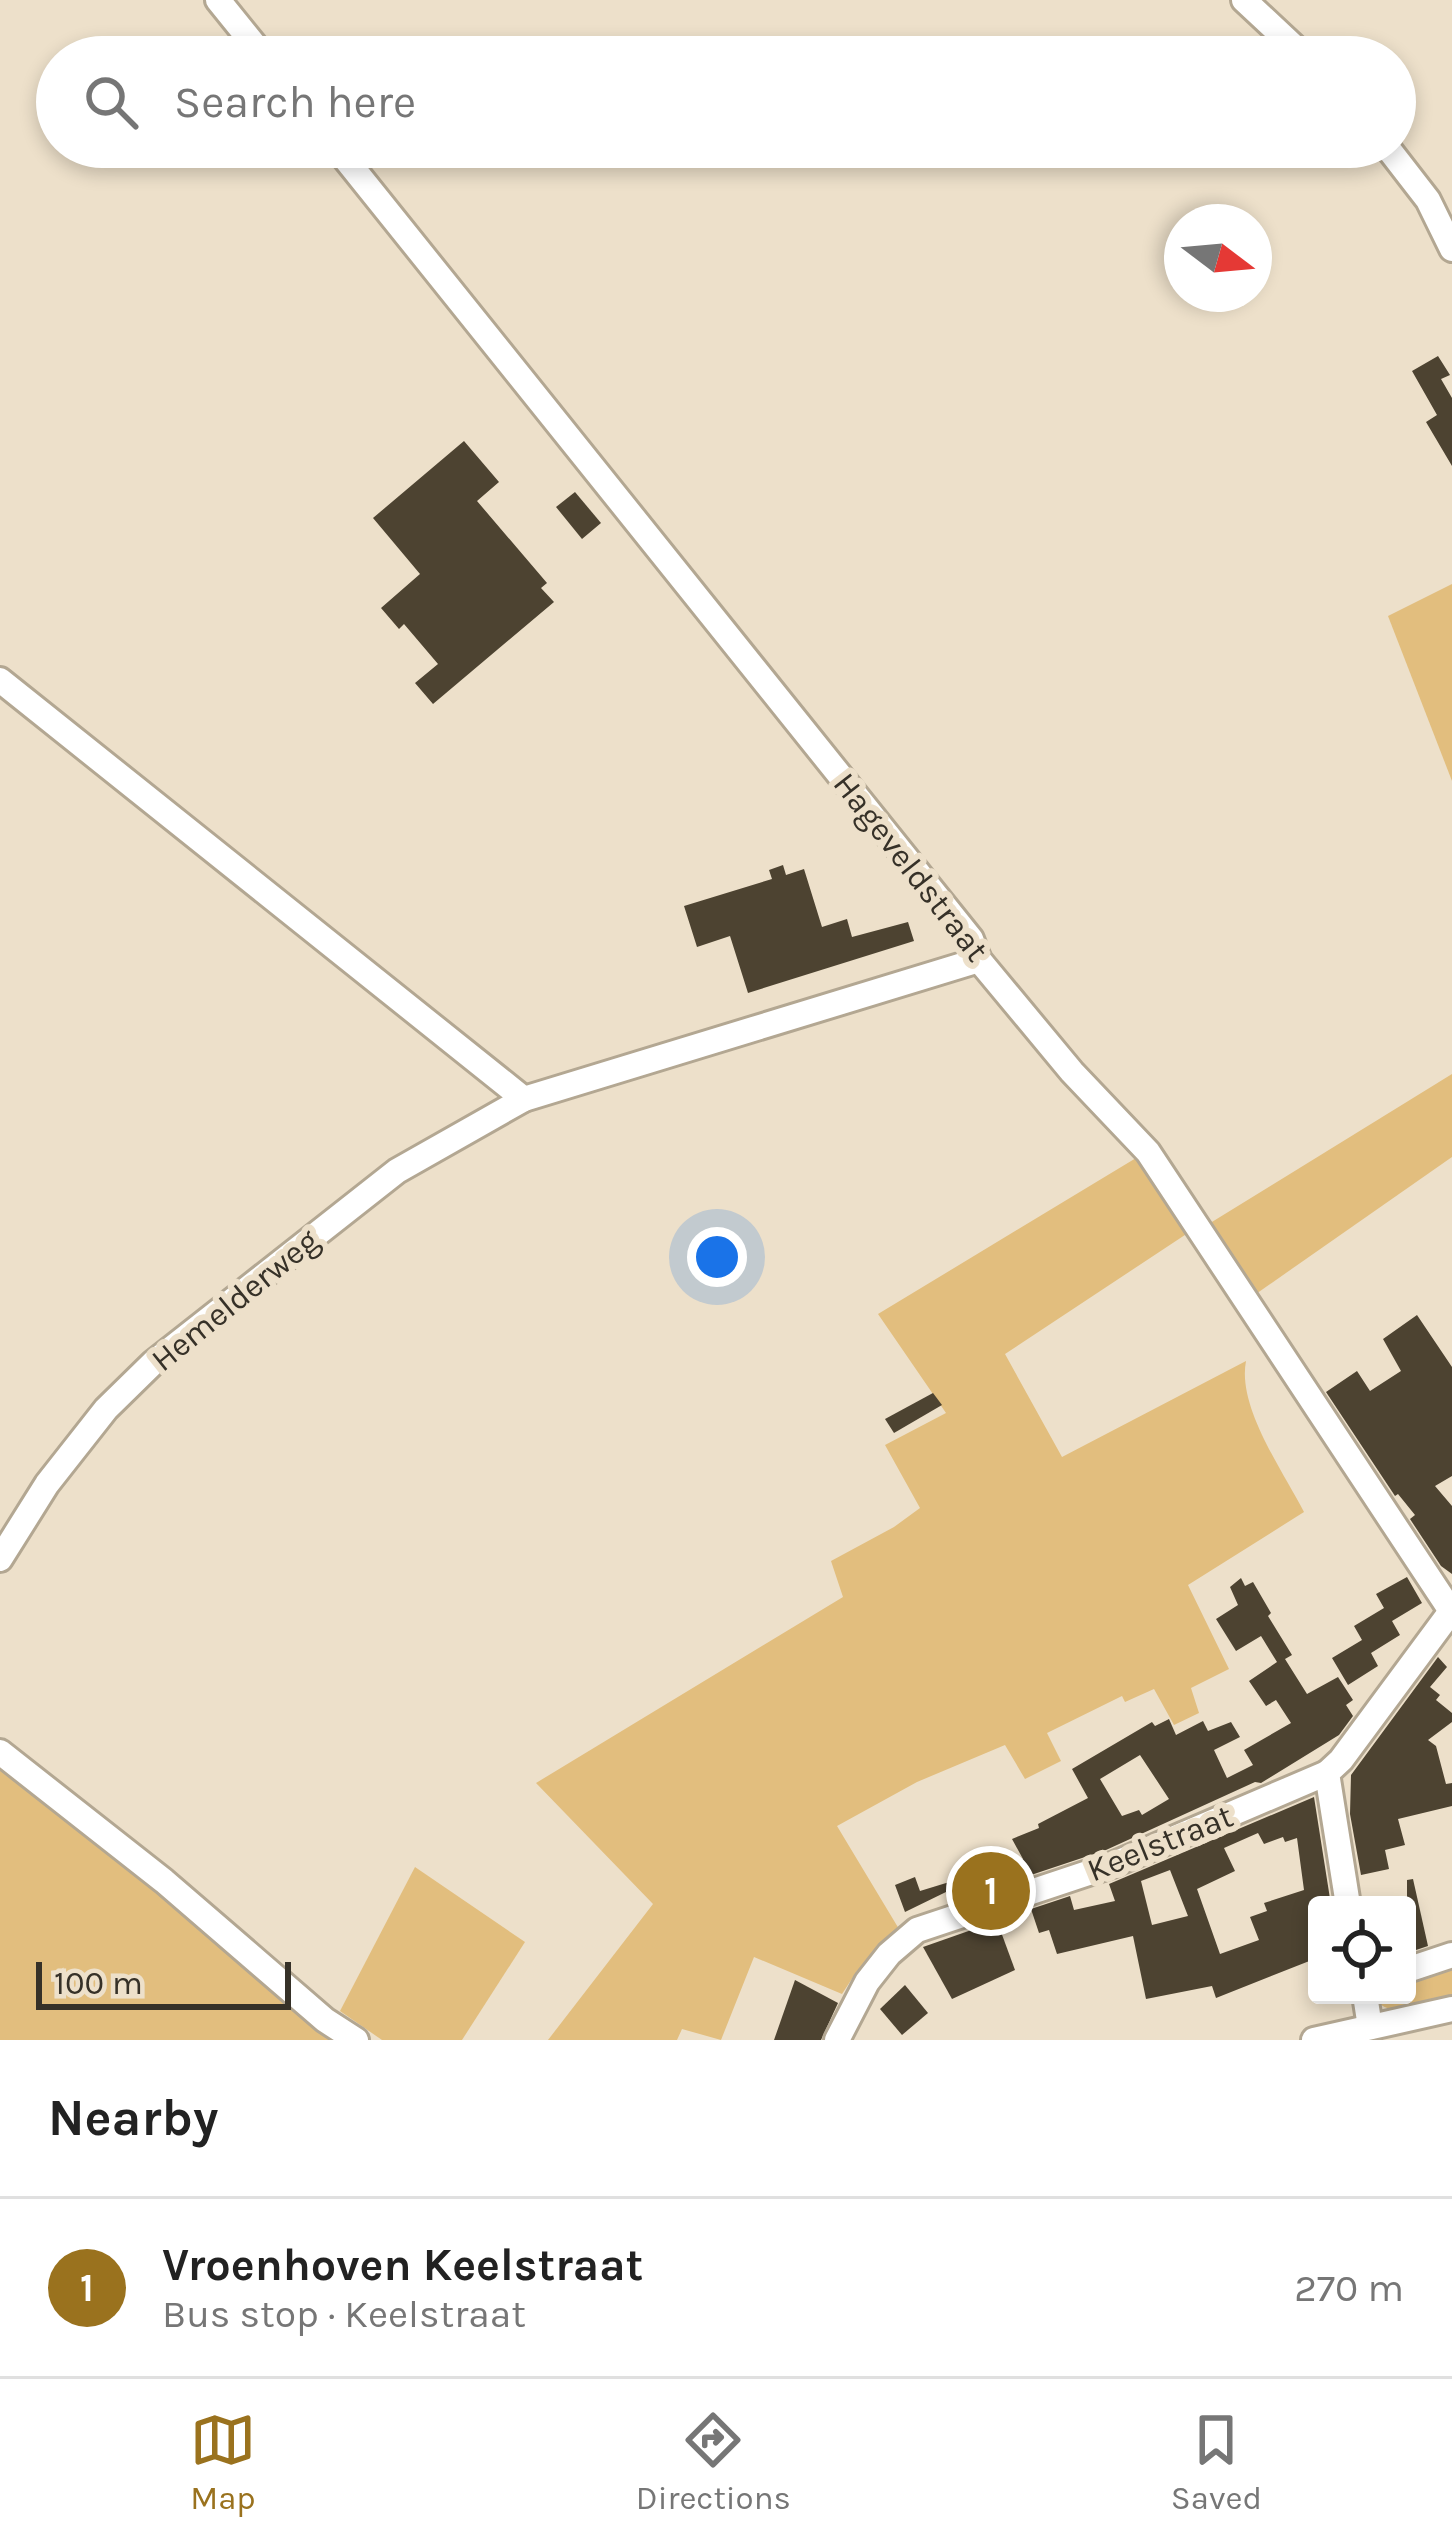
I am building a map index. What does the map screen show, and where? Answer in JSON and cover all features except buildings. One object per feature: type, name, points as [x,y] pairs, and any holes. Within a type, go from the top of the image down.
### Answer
[{"type":"street","points":[[218,0],[247,36]]},
{"type":"street","points":[[1244,0],[1283,36]]},
{"type":"street","name":"Hageveldstraat","points":[[353,168],[971,939],[979,960],[1072,1072],[1148,1151],[1452,1611]]},
{"type":"street","points":[[1403,168],[1428,200],[1452,249]]},
{"type":"street","points":[[0,680],[524,1099]]},
{"type":"street","name":"Hemelderweg","points":[[0,1559],[47,1484],[106,1409],[153,1364],[398,1171],[524,1099],[979,960]]},
{"type":"street","points":[[1347,1896],[1327,1773],[1452,1611]]},
{"type":"street","points":[[0,1752],[356,2040]]},
{"type":"street","name":"Keelstraat","points":[[837,2040],[867,1982],[917,1930],[1112,1865],[1327,1773]]},
{"type":"street","points":[[1416,1967],[1452,1955]]},
{"type":"street","points":[[1366,2004],[1370,2027]]},
{"type":"street","points":[[1313,2040],[1452,2009]]},
{"type":"shaded area","points":[[1452,584],[1452,781],[1388,616]]},
{"type":"shaded area","points":[[1452,1074],[1452,1157],[1253,1296],[1207,1225]]},
{"type":"shaded area","points":[[1141,1155],[1194,1229],[1005,1354],[1062,1457],[1246,1361],[1248,1398],[1255,1418],[1304,1512],[1188,1585],[1229,1669],[1191,1688],[1199,1713],[1174,1725],[1154,1689],[1125,1702],[1122,1696],[1047,1733],[1061,1761],[1025,1779],[1005,1745],[917,1782],[837,1826],[899,1929],[857,1971],[842,1994],[754,1957],[721,2040],[682,2029],[677,2040],[548,2040],[653,1904],[536,1783],[843,1597],[831,1561],[920,1508],[885,1445],[946,1413],[878,1314]]},
{"type":"shaded area","points":[[0,1762],[344,2040],[0,2040]]},
{"type":"shaded area","points":[[415,1867],[525,1942],[462,2040],[382,2040],[340,2011]]},
{"type":"shaded area","points":[[1452,1962],[1452,2001],[1397,2010],[1381,2004],[1416,2004],[1416,1975]]},
{"type":"place","name":"Vroenhoven Keelstraat","points":[[991,1891]]}]
